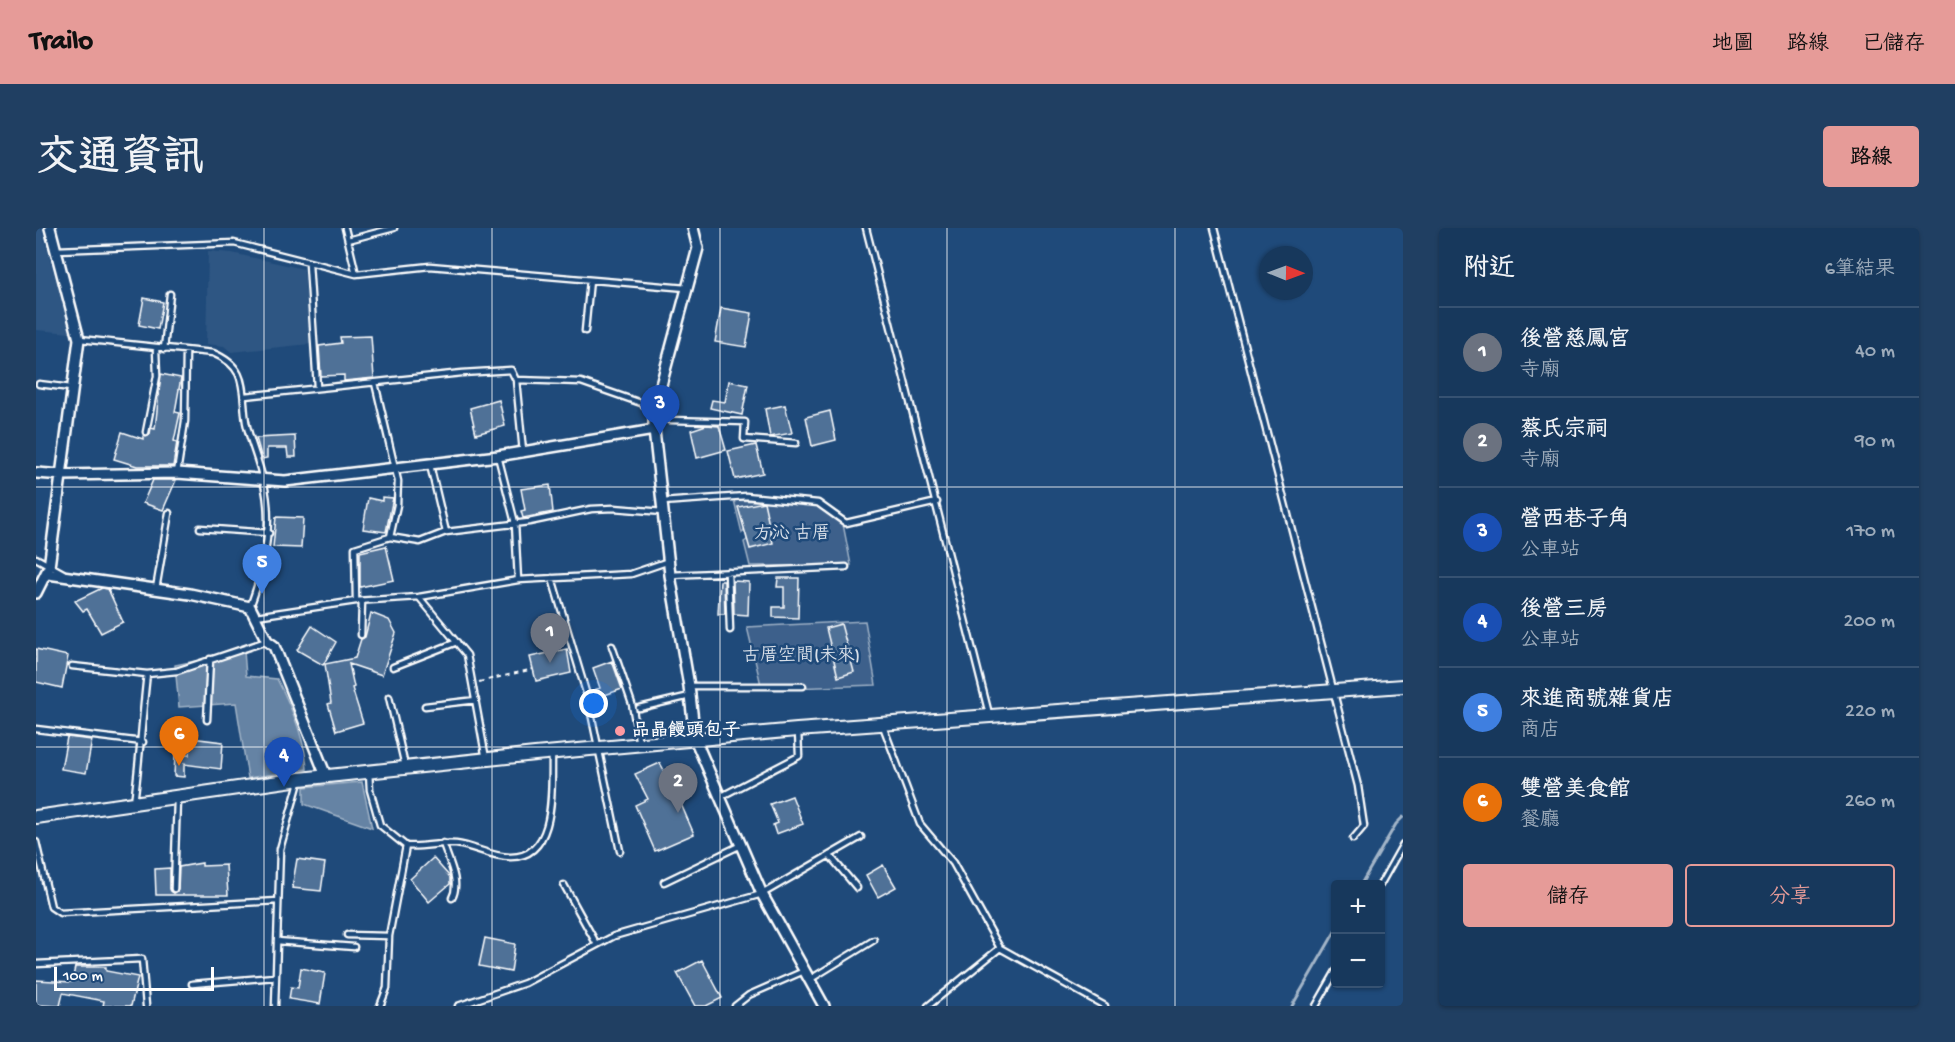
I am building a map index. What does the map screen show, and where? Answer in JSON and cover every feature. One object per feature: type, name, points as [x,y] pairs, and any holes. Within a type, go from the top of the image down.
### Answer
[{"type":"street","points":[[36,592],[48,571],[63,475],[79,339],[50,228]]},
{"type":"street","points":[[693,228],[698,248],[654,411],[654,430],[670,574],[690,691],[695,739],[762,894],[824,1006]]},
{"type":"street","points":[[36,473],[63,475],[177,473],[264,481],[395,470],[498,456],[654,430]]},
{"type":"street","points":[[48,571],[250,607],[267,640],[274,646],[326,776]]},
{"type":"street","points":[[36,817],[300,779],[597,748],[797,730],[1403,686]]},
{"type":"lane","points":[[345,228],[356,274]]},
{"type":"lane","points":[[348,240],[394,228]]},
{"type":"lane","points":[[866,228],[990,717]]},
{"type":"lane","points":[[1214,228],[1364,817],[1364,826],[1353,839]]},
{"type":"lane","points":[[57,250],[234,243],[309,264],[356,274],[430,266],[688,288]]},
{"type":"lane","points":[[309,264],[317,387]]},
{"type":"lane","points":[[585,331],[590,280]]},
{"type":"lane","points":[[164,349],[170,294]]},
{"type":"lane","points":[[79,339],[156,349],[213,353],[228,360],[241,378],[245,396],[246,422],[264,481],[269,533],[250,607]]},
{"type":"lane","points":[[146,432],[157,376],[156,349]]},
{"type":"lane","points":[[177,473],[185,421],[186,351]]},
{"type":"lane","points":[[245,396],[317,387],[375,384],[462,373],[511,370],[516,380],[523,452]]},
{"type":"lane","points":[[516,380],[581,382],[641,403],[670,420],[745,422],[744,439],[796,443]]},
{"type":"lane","points":[[39,384],[74,389]]},
{"type":"lane","points":[[375,384],[395,470],[398,505],[390,537]]},
{"type":"lane","points":[[498,456],[515,523],[518,580]]},
{"type":"lane","points":[[430,465],[446,532]]},
{"type":"lane","points":[[361,635],[355,548],[390,537],[420,542],[446,532],[515,523],[591,509],[662,507],[746,496],[819,503],[846,523],[937,502]]},
{"type":"lane","points":[[156,589],[169,513]]},
{"type":"lane","points":[[200,528],[269,533]]},
{"type":"lane","points":[[36,558],[48,571]]},
{"type":"lane","points":[[256,616],[359,601],[419,597],[518,580],[631,574],[669,561]]},
{"type":"lane","points":[[670,574],[846,567]]},
{"type":"lane","points":[[728,572],[730,630]]},
{"type":"lane","points":[[552,578],[588,699],[620,850]]},
{"type":"lane","points":[[419,597],[467,655],[486,759]]},
{"type":"lane","points":[[72,666],[147,674],[177,672],[267,640]]},
{"type":"lane","points":[[393,667],[457,642]]},
{"type":"lane","points":[[612,646],[632,704],[639,744]]},
{"type":"lane","points":[[207,720],[210,659]]},
{"type":"lane","points":[[134,803],[143,742],[142,719],[147,674]]},
{"type":"lane","points":[[639,708],[690,691],[803,686]]},
{"type":"lane","points":[[389,697],[405,769]]},
{"type":"lane","points":[[425,706],[476,700]]},
{"type":"lane","points":[[882,724],[920,824],[953,863],[1000,948],[1105,1006]]},
{"type":"lane","points":[[36,729],[143,742]]},
{"type":"lane","points":[[720,797],[799,756],[797,730]]},
{"type":"lane","points":[[369,772],[370,790],[380,825],[406,846],[418,847],[444,843],[513,858],[538,844],[548,828],[552,753]]},
{"type":"lane","points":[[275,1006],[280,849],[300,779]]},
{"type":"lane","points":[[174,890],[177,796]]},
{"type":"lane","points":[[458,1006],[525,983],[596,943],[762,894],[861,837]]},
{"type":"lane","points":[[36,842],[51,907],[60,913],[278,902]]},
{"type":"lane","points":[[444,843],[456,882],[457,890],[452,898]]},
{"type":"lane","points":[[1383,880],[1403,844]]},
{"type":"lane","points":[[664,882],[741,845]]},
{"type":"lane","points":[[380,1006],[387,988],[389,936],[406,846]]},
{"type":"lane","points":[[831,856],[857,888]]},
{"type":"lane","points":[[564,885],[596,943]]},
{"type":"lane","points":[[348,935],[389,936]]},
{"type":"lane","points":[[735,1006],[749,996],[806,976],[874,940]]},
{"type":"lane","points":[[277,941],[354,947]]},
{"type":"lane","points":[[928,1006],[1000,948]]},
{"type":"lane","points":[[36,964],[142,959],[146,1006]]},
{"type":"lane","points":[[192,984],[275,977]]},
{"type":"lane","points":[[1316,1006],[1331,978]]},
{"type":"path","points":[[473,684],[533,669]]},
{"type":"shaded area","points":[[36,228],[41,228],[71,333],[36,330]]},
{"type":"shaded area","points":[[208,251],[232,253],[304,269],[310,344],[231,352],[224,346],[206,344]]},
{"type":"shaded area","points":[[244,651],[246,676],[277,679],[296,722],[307,769],[248,778],[236,703],[179,707],[175,665]]},
{"type":"shaded area","points":[[362,782],[372,828],[304,804],[304,787]]},
{"type":"green space","name":"方沁 古厝","points":[[734,500],[802,503],[820,507],[843,524],[851,565],[750,566],[744,542],[747,540],[745,528],[742,533]]},
{"type":"green space","name":"古厝空間(未來)","points":[[865,621],[876,685],[762,689],[747,627]]},
{"type":"building","points":[[144,298],[163,302],[158,329],[139,325]]},
{"type":"building","points":[[721,308],[752,313],[746,347],[715,342]]},
{"type":"building","points":[[371,336],[374,378],[344,381],[344,375],[321,376],[319,346],[341,343],[340,337]]},
{"type":"building","points":[[161,374],[181,378],[175,412],[180,413],[174,441],[177,442],[173,466],[137,466],[114,459],[122,432],[143,439],[143,436],[150,434],[151,428],[155,429]]},
{"type":"building","points":[[729,381],[748,385],[742,415],[710,408],[712,400],[725,402]]},
{"type":"building","points":[[499,400],[505,426],[476,434],[470,408]]},
{"type":"building","points":[[785,405],[792,433],[770,437],[765,409]]},
{"type":"building","points":[[830,411],[836,440],[812,446],[806,417]]},
{"type":"building","points":[[706,425],[719,426],[726,450],[697,458],[691,430]]},
{"type":"building","points":[[295,436],[296,457],[288,457],[287,448],[267,448],[267,458],[262,459],[256,438]]},
{"type":"building","points":[[756,445],[763,473],[735,479],[728,451]]},
{"type":"building","points":[[153,480],[176,480],[163,510],[143,503]]},
{"type":"building","points":[[550,485],[553,512],[523,518],[521,511],[525,510],[521,489]]},
{"type":"building","points":[[382,497],[393,498],[386,532],[363,529],[368,498],[382,501]]},
{"type":"building","points":[[764,502],[773,543],[750,549],[738,507]]},
{"type":"building","points":[[276,517],[303,518],[301,548],[273,547]]},
{"type":"building","points":[[386,546],[394,580],[360,587],[360,552]]},
{"type":"building","points":[[778,578],[799,578],[798,618],[773,617],[773,607],[784,607],[784,587],[777,587]]},
{"type":"building","points":[[720,581],[724,581],[725,614],[718,614]]},
{"type":"building","points":[[733,581],[749,582],[748,615],[734,614]]},
{"type":"building","points":[[102,588],[108,589],[123,622],[101,633],[87,609],[83,611],[75,601]]},
{"type":"building","points":[[371,613],[389,620],[396,633],[382,675],[349,664],[354,687],[352,688],[363,723],[336,731],[328,704],[331,703],[325,664],[355,658],[361,639],[365,637]]},
{"type":"building","points":[[841,624],[854,672],[838,677],[826,628]]},
{"type":"building","points":[[312,626],[336,642],[323,665],[297,650]]},
{"type":"building","points":[[36,649],[68,656],[62,688],[36,682]]},
{"type":"building","points":[[567,649],[571,673],[536,681],[530,657]]},
{"type":"building","points":[[612,661],[622,689],[596,698],[594,690],[600,688],[593,668]]},
{"type":"building","points":[[67,737],[92,740],[86,773],[61,769]]},
{"type":"building","points":[[191,738],[223,742],[221,769],[184,764],[184,777],[174,776],[175,755],[189,755]]},
{"type":"building","points":[[660,763],[674,788],[694,834],[655,851],[635,805],[648,799],[635,774]]},
{"type":"building","points":[[792,796],[803,824],[776,834],[773,825],[778,823],[770,804]]},
{"type":"building","points":[[433,858],[450,877],[450,884],[429,902],[410,879]]},
{"type":"building","points":[[297,859],[325,863],[321,891],[292,888]]},
{"type":"building","points":[[202,863],[202,866],[226,865],[228,895],[156,895],[155,869],[170,868],[170,889],[174,893],[178,889],[179,867]]},
{"type":"building","points":[[883,865],[896,887],[878,897],[866,875]]},
{"type":"building","points":[[485,938],[515,944],[511,972],[479,966]]},
{"type":"building","points":[[702,960],[722,998],[706,1006],[695,1006],[677,973]]},
{"type":"building","points":[[75,967],[106,967],[106,971],[138,977],[131,1006],[103,1006],[104,1001],[63,993],[60,1006],[36,1005],[36,980],[72,982]]},
{"type":"building","points":[[301,968],[325,973],[320,1004],[289,999],[291,987],[298,988]]},
{"type":"waterway","points":[[1363,880],[1396,824],[1403,817]]},
{"type":"waterway","points":[[1292,1006],[1334,934]]},
{"type":"place","name":"營西巷子角","points":[[660,435]]},
{"type":"place","name":"來進商號雜貨店","points":[[262,594]]},
{"type":"place","name":"後營慈鳳宮","points":[[550,663]]},
{"type":"place","name":"品晶饅頭包子","points":[[620,731]]},
{"type":"place","name":"雙營美食館","points":[[179,766]]},
{"type":"place","name":"後營三房","points":[[284,787]]},
{"type":"place","name":"蔡氏宗祠","points":[[678,813]]}]
